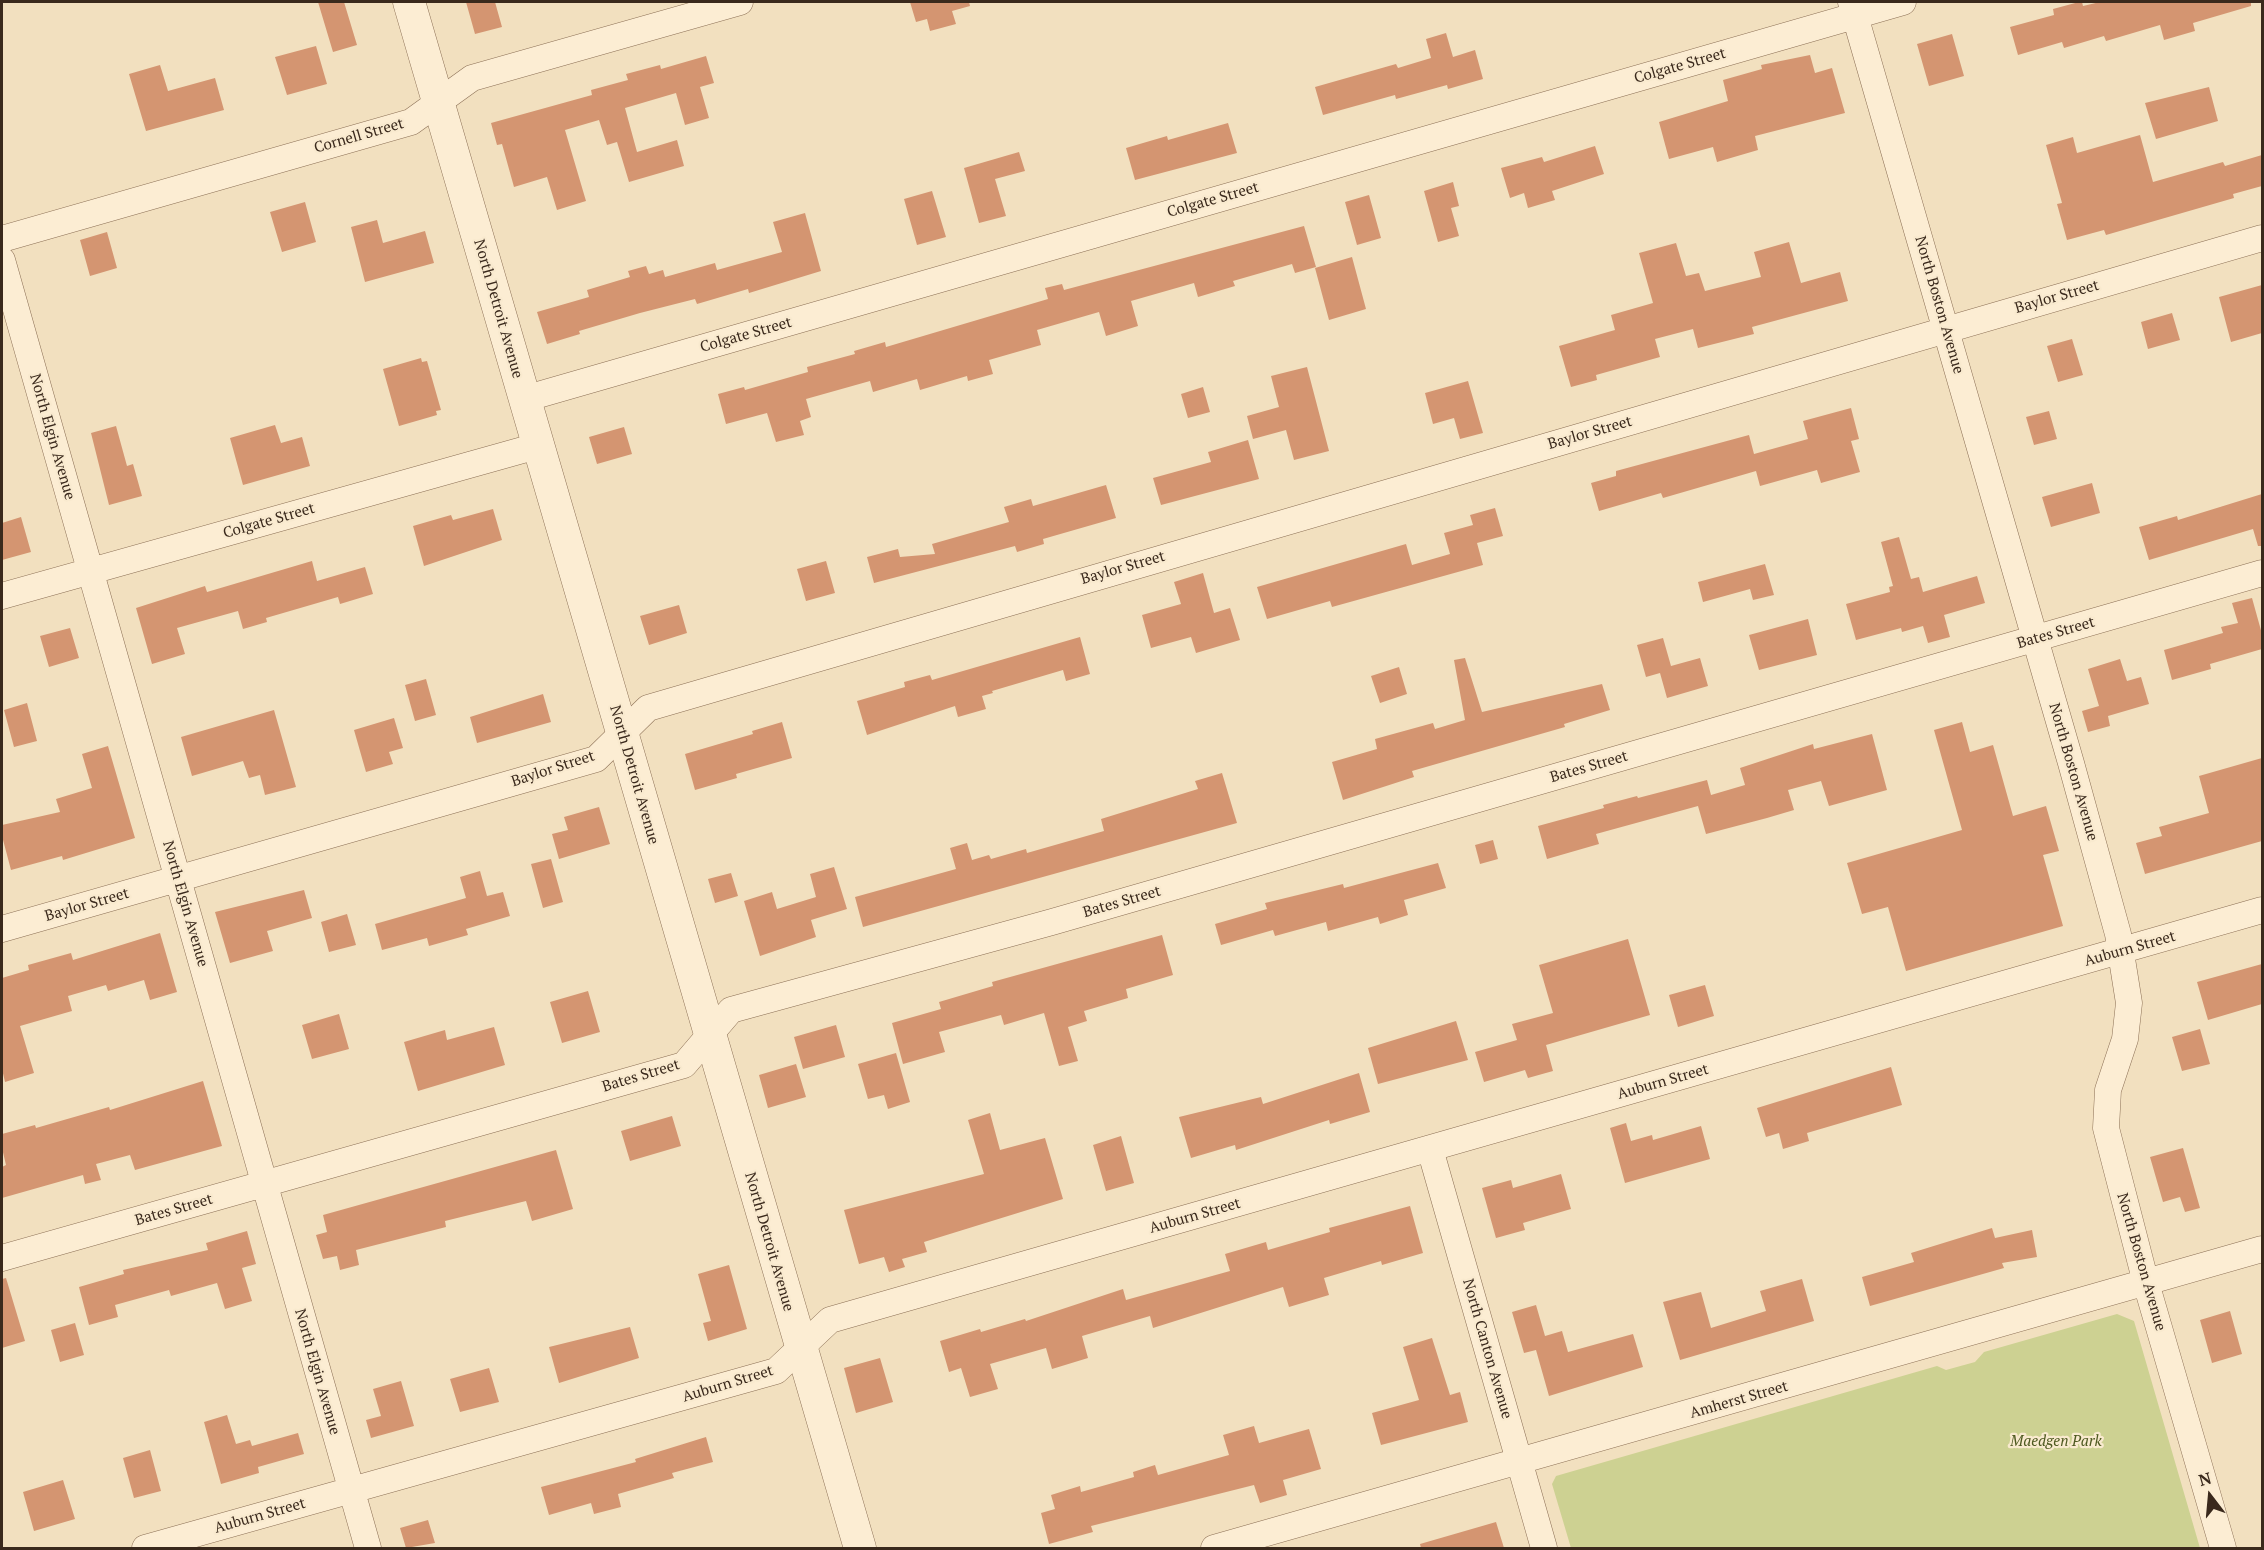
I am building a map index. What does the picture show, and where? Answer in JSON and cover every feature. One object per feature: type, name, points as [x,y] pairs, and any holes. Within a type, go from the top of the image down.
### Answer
[{"type":"street","name":"North Detroit Avenue","points":[[409,2],[860,1548]]},
{"type":"street","name":"Cornell Street","points":[[2,239],[411,122],[472,78],[740,2]]},
{"type":"street","name":"Colgate Street","points":[[524,399],[1852,8],[1903,2]]},
{"type":"street","name":"North Boston Avenue","points":[[1852,8],[2115,923],[2129,1003],[2125,1040],[2108,1090],[2106,1128],[2146,1282],[2223,1548]]},
{"type":"street","name":"Baylor Street","points":[[2,929],[596,759],[648,708],[2262,238]]},
{"type":"street","name":"North Elgin Avenue","points":[[2,260],[368,1548]]},
{"type":"street","name":"Colgate Street","points":[[2,596],[537,446]]},
{"type":"street","name":"Bates Street","points":[[2,1258],[684,1065],[731,1010],[1052,922],[2262,573]]},
{"type":"street","name":"Auburn Street","points":[[145,1548],[776,1371],[830,1320],[2262,910]]},
{"type":"street","name":"North Canton Avenue","points":[[1430,1149],[1545,1548]]},
{"type":"street","name":"Amherst Street","points":[[1214,1548],[2262,1249]]},
{"type":"green space","name":"Maedgen Park","points":[[2117,1314],[2134,1321],[2200,1548],[1571,1548],[1552,1484],[1556,1476],[1937,1366],[1946,1370],[1975,1362],[1984,1352]]},
{"type":"building","points":[[318,2],[344,2],[357,45],[333,52]]},
{"type":"building","points":[[466,2],[495,2],[502,27],[475,34]]},
{"type":"building","points":[[910,2],[969,2],[970,6],[952,11],[956,24],[930,31],[927,19],[916,22]]},
{"type":"building","points":[[2082,2],[2083,6],[2100,2],[2251,2],[2251,6],[2193,23],[2195,31],[2164,40],[2160,25],[2106,41],[2104,36],[2064,48],[2062,42],[2018,55],[2010,27],[2054,15],[2053,9]]},
{"type":"building","points":[[1446,33],[1453,57],[1475,50],[1483,79],[1448,89],[1447,85],[1396,99],[1395,95],[1323,115],[1315,87],[1396,64],[1398,68],[1431,58],[1426,39]]},
{"type":"building","points":[[1952,34],[1964,76],[1929,86],[1917,44]]},
{"type":"building","points":[[316,46],[327,84],[287,95],[275,57]]},
{"type":"building","points":[[1810,55],[1815,73],[1832,68],[1845,113],[1755,136],[1758,150],[1717,162],[1713,147],[1669,159],[1659,122],[1728,101],[1723,80],[1762,69],[1761,65]]},
{"type":"building","points":[[706,56],[714,83],[700,87],[709,118],[685,125],[676,93],[625,108],[637,152],[677,140],[684,166],[629,182],[617,142],[607,145],[599,120],[565,130],[586,201],[557,210],[547,177],[514,187],[502,144],[497,145],[491,123],[592,95],[591,90],[628,80],[626,74],[660,65],[661,69]]},
{"type":"building","points":[[160,65],[168,91],[215,78],[224,110],[146,131],[129,74]]},
{"type":"building","points":[[2209,87],[2218,121],[2156,139],[2145,103]]},
{"type":"building","points":[[1228,123],[1237,153],[1135,180],[1126,148],[1167,136],[1168,140]]},
{"type":"building","points":[[2140,135],[2153,182],[2223,162],[2225,166],[2262,155],[2262,186],[2233,194],[2234,198],[2106,235],[2104,230],[2067,240],[2057,204],[2062,203],[2046,145],[2073,137],[2077,153]]},
{"type":"building","points":[[1595,146],[1604,174],[1552,191],[1555,200],[1528,208],[1524,193],[1510,198],[1501,168],[1542,157],[1544,162]]},
{"type":"building","points":[[1019,152],[1025,171],[995,179],[1006,216],[979,223],[964,168]]},
{"type":"building","points":[[1453,182],[1459,206],[1451,208],[1459,236],[1438,242],[1424,191]]},
{"type":"building","points":[[932,191],[946,237],[917,245],[904,199]]},
{"type":"building","points":[[1369,195],[1381,238],[1357,245],[1345,202]]},
{"type":"building","points":[[305,202],[316,242],[282,252],[270,212]]},
{"type":"building","points":[[805,213],[821,271],[749,293],[748,289],[697,304],[695,299],[640,313],[579,331],[580,334],[547,344],[537,312],[589,297],[587,290],[630,277],[628,271],[646,266],[649,274],[663,270],[665,277],[715,263],[717,270],[782,252],[773,222]]},
{"type":"building","points":[[377,220],[383,243],[425,231],[434,263],[365,282],[351,227]]},
{"type":"building","points":[[1304,226],[1316,267],[1295,273],[1292,264],[1233,281],[1235,286],[1198,297],[1194,283],[1131,301],[1138,326],[1106,336],[1099,312],[1037,330],[1041,345],[989,360],[993,374],[968,381],[967,376],[920,390],[917,379],[873,392],[870,381],[806,399],[811,417],[800,421],[804,435],[776,442],[767,413],[726,424],[718,394],[744,387],[745,390],[808,372],[807,367],[855,354],[854,351],[885,342],[886,347],[1048,299],[1045,288],[1062,284],[1064,290]]},
{"type":"building","points":[[107,232],[117,268],[90,276],[80,240]]},
{"type":"building","points":[[1789,242],[1801,283],[1840,272],[1848,301],[1752,327],[1754,334],[1698,348],[1693,329],[1655,339],[1660,357],[1596,375],[1597,380],[1571,387],[1559,346],[1615,330],[1611,315],[1653,303],[1639,253],[1676,243],[1686,276],[1699,273],[1705,291],[1761,277],[1754,252]]},
{"type":"building","points":[[1352,257],[1366,309],[1329,320],[1315,268]]},
{"type":"building","points":[[2262,285],[2262,333],[2231,342],[2219,297]]},
{"type":"building","points":[[2172,313],[2180,340],[2148,349],[2141,322]]},
{"type":"building","points":[[2072,339],[2083,375],[2058,382],[2047,346]]},
{"type":"building","points":[[421,358],[422,362],[427,361],[441,410],[436,411],[437,415],[399,426],[383,369]]},
{"type":"building","points":[[1307,367],[1329,451],[1294,460],[1286,430],[1253,439],[1247,416],[1279,407],[1271,376]]},
{"type":"building","points":[[1468,381],[1483,433],[1460,439],[1454,418],[1433,424],[1425,393]]},
{"type":"building","points":[[1203,387],[1210,412],[1188,418],[1181,394]]},
{"type":"building","points":[[1851,408],[1859,439],[1851,441],[1860,472],[1821,483],[1817,470],[1760,486],[1756,471],[1663,498],[1661,493],[1599,511],[1591,483],[1616,476],[1616,471],[1749,435],[1754,454],[1808,439],[1803,421]]},
{"type":"building","points":[[2049,411],[2057,439],[2034,445],[2026,417]]},
{"type":"building","points":[[275,425],[281,443],[302,437],[310,466],[243,485],[230,438]]},
{"type":"building","points":[[116,426],[127,466],[133,464],[142,496],[109,505],[91,433]]},
{"type":"building","points":[[624,427],[632,454],[597,464],[589,437]]},
{"type":"building","points":[[1248,440],[1259,479],[1161,505],[1153,478],[1211,462],[1208,452]]},
{"type":"building","points":[[2092,483],[2100,513],[2051,527],[2042,497]]},
{"type":"building","points":[[1106,485],[1116,518],[1043,539],[1044,544],[1017,552],[1015,546],[874,583],[867,557],[898,549],[900,557],[935,554],[932,544],[1009,522],[1004,507],[1031,499],[1033,506]]},
{"type":"building","points":[[2262,494],[2262,546],[2258,546],[2253,529],[2149,560],[2139,527],[2177,516],[2178,520]]},
{"type":"building","points":[[1495,508],[1503,536],[1477,543],[1483,565],[1332,607],[1330,601],[1267,619],[1257,587],[1406,544],[1412,565],[1450,554],[1444,533],[1473,525],[1470,515]]},
{"type":"building","points":[[493,509],[502,540],[424,566],[413,526],[451,515],[453,520]]},
{"type":"building","points":[[21,517],[31,552],[2,560],[2,523]]},
{"type":"building","points":[[1899,537],[1911,579],[1919,577],[1923,592],[1977,576],[1985,603],[1944,615],[1950,637],[1928,643],[1923,626],[1902,632],[1901,628],[1856,640],[1846,604],[1890,592],[1889,587],[1893,586],[1881,542]]},
{"type":"building","points":[[312,561],[317,581],[365,567],[373,594],[340,604],[338,597],[266,618],[267,622],[243,629],[238,611],[177,628],[185,654],[152,664],[136,608],[205,586],[207,592]]},
{"type":"building","points":[[826,561],[835,593],[806,601],[797,569]]},
{"type":"building","points":[[1765,564],[1774,595],[1753,600],[1750,589],[1703,602],[1698,582]]},
{"type":"building","points":[[1203,573],[1214,613],[1230,608],[1240,640],[1196,653],[1191,637],[1151,648],[1142,615],[1181,604],[1174,582]]},
{"type":"building","points":[[2252,598],[2262,634],[2262,649],[2210,664],[2211,669],[2172,680],[2164,650],[2223,633],[2221,627],[2238,623],[2232,603]]},
{"type":"building","points":[[679,605],[687,633],[649,645],[640,616]]},
{"type":"building","points":[[1808,619],[1817,655],[1759,670],[1749,635]]},
{"type":"building","points":[[70,628],[79,658],[49,667],[40,636]]},
{"type":"building","points":[[1080,637],[1090,674],[1066,681],[1063,670],[982,696],[986,709],[958,717],[955,706],[867,735],[857,701],[905,687],[904,682],[930,675],[932,680]]},
{"type":"building","points":[[1663,638],[1671,666],[1700,658],[1708,686],[1667,698],[1660,673],[1646,677],[1637,645]]},
{"type":"building","points":[[1465,658],[1482,712],[1602,684],[1610,710],[1564,724],[1565,727],[1412,771],[1414,777],[1343,800],[1332,762],[1377,749],[1375,739],[1433,723],[1435,729],[1465,720],[1454,660]]},
{"type":"building","points":[[2120,659],[2127,681],[2141,677],[2149,704],[2108,716],[2110,726],[2088,732],[2082,711],[2099,706],[2088,669]]},
{"type":"building","points":[[1399,667],[1407,694],[1380,703],[1371,676]]},
{"type":"building","points":[[426,679],[436,715],[415,721],[405,685]]},
{"type":"building","points":[[543,694],[551,722],[477,743],[470,717]]},
{"type":"building","points":[[27,703],[37,741],[14,747],[4,710]]},
{"type":"building","points":[[274,710],[296,787],[265,795],[260,775],[249,778],[243,761],[192,776],[181,737]]},
{"type":"building","points":[[394,718],[403,748],[389,752],[393,764],[366,772],[354,730]]},
{"type":"building","points":[[782,722],[792,758],[736,774],[737,778],[695,790],[685,754],[753,734],[752,731]]},
{"type":"building","points":[[1962,722],[1970,752],[1993,745],[2013,816],[2046,806],[2059,851],[2043,855],[2063,926],[1906,971],[1888,907],[1862,914],[1847,863],[1962,830],[1934,730]]},
{"type":"building","points":[[1872,734],[1887,790],[1829,806],[1821,781],[1788,790],[1794,810],[1767,818],[1706,834],[1698,806],[1596,834],[1599,844],[1547,859],[1538,826],[1604,808],[1603,805],[1707,780],[1711,795],[1745,785],[1740,768],[1813,744],[1814,749]]},
{"type":"building","points":[[108,746],[135,838],[63,860],[62,856],[11,870],[2,836],[2,825],[60,812],[56,799],[92,788],[82,754]]},
{"type":"building","points":[[2262,758],[2262,841],[2145,874],[2136,843],[2162,836],[2159,827],[2209,813],[2199,776]]},
{"type":"building","points":[[1222,773],[1237,823],[863,927],[855,897],[956,869],[950,848],[967,843],[972,860],[989,855],[991,859],[1026,849],[1027,853],[1104,831],[1101,819],[1198,789],[1195,781]]},
{"type":"building","points":[[599,807],[610,844],[559,859],[552,834],[568,830],[564,817]]},
{"type":"building","points":[[1493,840],[1498,859],[1480,864],[1475,845]]},
{"type":"building","points":[[551,859],[563,902],[543,908],[531,864]]},
{"type":"building","points":[[1438,863],[1446,888],[1404,900],[1408,915],[1380,924],[1378,917],[1328,931],[1326,922],[1275,936],[1273,930],[1221,945],[1215,924],[1267,909],[1265,903],[1343,884],[1344,888]]},
{"type":"building","points":[[834,867],[847,909],[811,920],[816,937],[760,956],[744,901],[772,892],[777,909],[816,897],[810,874]]},
{"type":"building","points":[[480,871],[487,896],[503,892],[510,916],[466,929],[468,935],[429,946],[427,938],[382,950],[375,924],[466,898],[460,877]]},
{"type":"building","points":[[731,873],[738,896],[715,903],[708,879]]},
{"type":"building","points":[[304,890],[312,918],[267,931],[273,951],[230,963],[215,912]]},
{"type":"building","points":[[347,914],[356,945],[329,952],[321,922]]},
{"type":"building","points":[[160,933],[177,992],[150,1000],[144,980],[108,991],[106,985],[68,996],[72,1011],[20,1026],[34,1073],[5,1082],[2,1069],[2,978],[29,970],[28,965],[71,953],[73,960]]},
{"type":"building","points":[[1162,935],[1173,975],[1126,989],[1128,998],[1084,1011],[1087,1021],[1068,1027],[1078,1061],[1059,1066],[1044,1013],[1004,1025],[1001,1015],[939,1032],[945,1052],[903,1064],[892,1023],[941,1009],[939,1002],[993,986],[992,982]]},
{"type":"building","points":[[1628,939],[1650,1015],[1546,1045],[1553,1071],[1528,1078],[1525,1070],[1484,1082],[1475,1052],[1517,1040],[1512,1024],[1553,1013],[1539,965]]},
{"type":"building","points":[[2262,964],[2262,1004],[2208,1020],[2197,982]]},
{"type":"building","points":[[1705,985],[1714,1016],[1678,1027],[1669,995]]},
{"type":"building","points":[[588,991],[600,1032],[562,1043],[550,1002]]},
{"type":"building","points":[[339,1014],[349,1049],[312,1059],[302,1025]]},
{"type":"building","points":[[1456,1021],[1468,1060],[1378,1084],[1368,1048]]},
{"type":"building","points":[[836,1025],[845,1057],[803,1069],[794,1037]]},
{"type":"building","points":[[494,1027],[505,1065],[418,1091],[404,1042],[445,1030],[447,1040]]},
{"type":"building","points":[[2200,1029],[2210,1064],[2182,1071],[2172,1037]]},
{"type":"building","points":[[896,1053],[910,1102],[888,1109],[884,1095],[868,1099],[858,1064]]},
{"type":"building","points":[[796,1064],[806,1097],[768,1108],[759,1075]]},
{"type":"building","points":[[1891,1067],[1902,1105],[1807,1133],[1809,1141],[1783,1149],[1779,1133],[1766,1137],[1757,1108]]},
{"type":"building","points":[[1359,1073],[1370,1112],[1330,1124],[1329,1120],[1236,1150],[1235,1145],[1191,1158],[1179,1117],[1261,1097],[1263,1104]]},
{"type":"building","points":[[203,1081],[222,1146],[135,1170],[130,1155],[96,1164],[101,1180],[85,1184],[83,1175],[2,1198],[2,1167],[6,1165],[2,1134],[35,1125],[36,1128],[109,1107],[110,1110]]},
{"type":"building","points":[[990,1113],[1000,1150],[1045,1138],[1063,1199],[924,1242],[927,1252],[902,1259],[905,1267],[889,1272],[884,1257],[859,1264],[844,1210],[984,1174],[968,1120]]},
{"type":"building","points":[[672,1116],[681,1146],[630,1161],[621,1131]]},
{"type":"building","points":[[1626,1123],[1631,1141],[1652,1135],[1653,1140],[1701,1126],[1710,1159],[1625,1183],[1610,1128]]},
{"type":"building","points":[[1121,1136],[1134,1183],[1106,1191],[1093,1145]]},
{"type":"building","points":[[2183,1148],[2200,1208],[2185,1212],[2180,1197],[2163,1202],[2150,1157]]},
{"type":"building","points":[[556,1150],[573,1209],[532,1221],[526,1201],[445,1221],[446,1227],[356,1250],[359,1265],[340,1270],[337,1256],[323,1259],[316,1235],[327,1232],[323,1215]]},
{"type":"building","points":[[1561,1174],[1571,1209],[1523,1223],[1525,1230],[1496,1238],[1482,1188],[1511,1180],[1513,1188]]},
{"type":"building","points":[[1410,1206],[1423,1253],[1382,1265],[1381,1261],[1324,1278],[1329,1295],[1289,1307],[1283,1287],[1153,1328],[1150,1316],[1082,1336],[1088,1358],[1052,1369],[1046,1348],[990,1364],[998,1389],[970,1397],[961,1368],[949,1372],[940,1341],[980,1329],[981,1332],[1025,1319],[1026,1321],[1123,1289],[1126,1300],[1230,1271],[1225,1254],[1266,1242],[1268,1250],[1330,1232],[1329,1228]]},
{"type":"building","points":[[1992,1228],[1995,1238],[2032,1230],[2037,1257],[2002,1263],[2004,1268],[1870,1306],[1862,1277],[1914,1262],[1911,1253]]},
{"type":"building","points":[[247,1231],[256,1264],[242,1268],[252,1301],[225,1309],[217,1283],[171,1296],[169,1290],[115,1305],[118,1317],[89,1325],[79,1287],[124,1274],[123,1270],[208,1250],[206,1243]]},
{"type":"building","points":[[729,1265],[747,1329],[708,1341],[703,1323],[711,1321],[698,1274]]},
{"type":"building","points":[[6,1278],[25,1341],[2,1348],[2,1279]]},
{"type":"building","points":[[1802,1279],[1814,1321],[1680,1360],[1663,1302],[1701,1292],[1711,1328],[1766,1311],[1760,1291]]},
{"type":"building","points":[[1536,1305],[1545,1336],[1562,1331],[1568,1352],[1633,1334],[1643,1367],[1549,1396],[1536,1350],[1524,1353],[1512,1312]]},
{"type":"building","points":[[2230,1311],[2242,1354],[2212,1363],[2200,1320]]},
{"type":"building","points":[[75,1323],[84,1355],[60,1362],[51,1330]]},
{"type":"building","points":[[630,1327],[639,1358],[559,1383],[549,1347]]},
{"type":"building","points":[[1432,1338],[1450,1395],[1460,1392],[1468,1422],[1381,1445],[1372,1413],[1419,1400],[1403,1347]]},
{"type":"building","points":[[880,1358],[893,1402],[856,1413],[844,1368]]},
{"type":"building","points":[[489,1368],[499,1402],[460,1412],[450,1379]]},
{"type":"building","points":[[401,1381],[414,1426],[371,1438],[366,1420],[381,1416],[373,1389]]},
{"type":"building","points":[[227,1415],[236,1444],[250,1440],[252,1446],[298,1433],[304,1454],[258,1467],[259,1473],[221,1484],[204,1422]]},
{"type":"building","points":[[1254,1426],[1259,1443],[1309,1429],[1321,1469],[1283,1480],[1287,1495],[1260,1503],[1254,1485],[1091,1526],[1093,1532],[1049,1544],[1041,1513],[1055,1509],[1051,1495],[1080,1486],[1081,1492],[1134,1477],[1133,1472],[1155,1465],[1158,1475],[1229,1455],[1223,1435]]},
{"type":"building","points":[[706,1437],[713,1462],[672,1473],[674,1478],[618,1494],[621,1507],[594,1514],[591,1503],[549,1515],[541,1487],[636,1462],[635,1459]]},
{"type":"building","points":[[150,1450],[161,1491],[134,1498],[123,1458]]},
{"type":"building","points":[[63,1480],[75,1519],[34,1531],[23,1492]]},
{"type":"building","points":[[428,1520],[435,1543],[406,1548],[400,1528]]},
{"type":"building","points":[[1496,1522],[1504,1548],[1421,1548],[1420,1544]]}]
